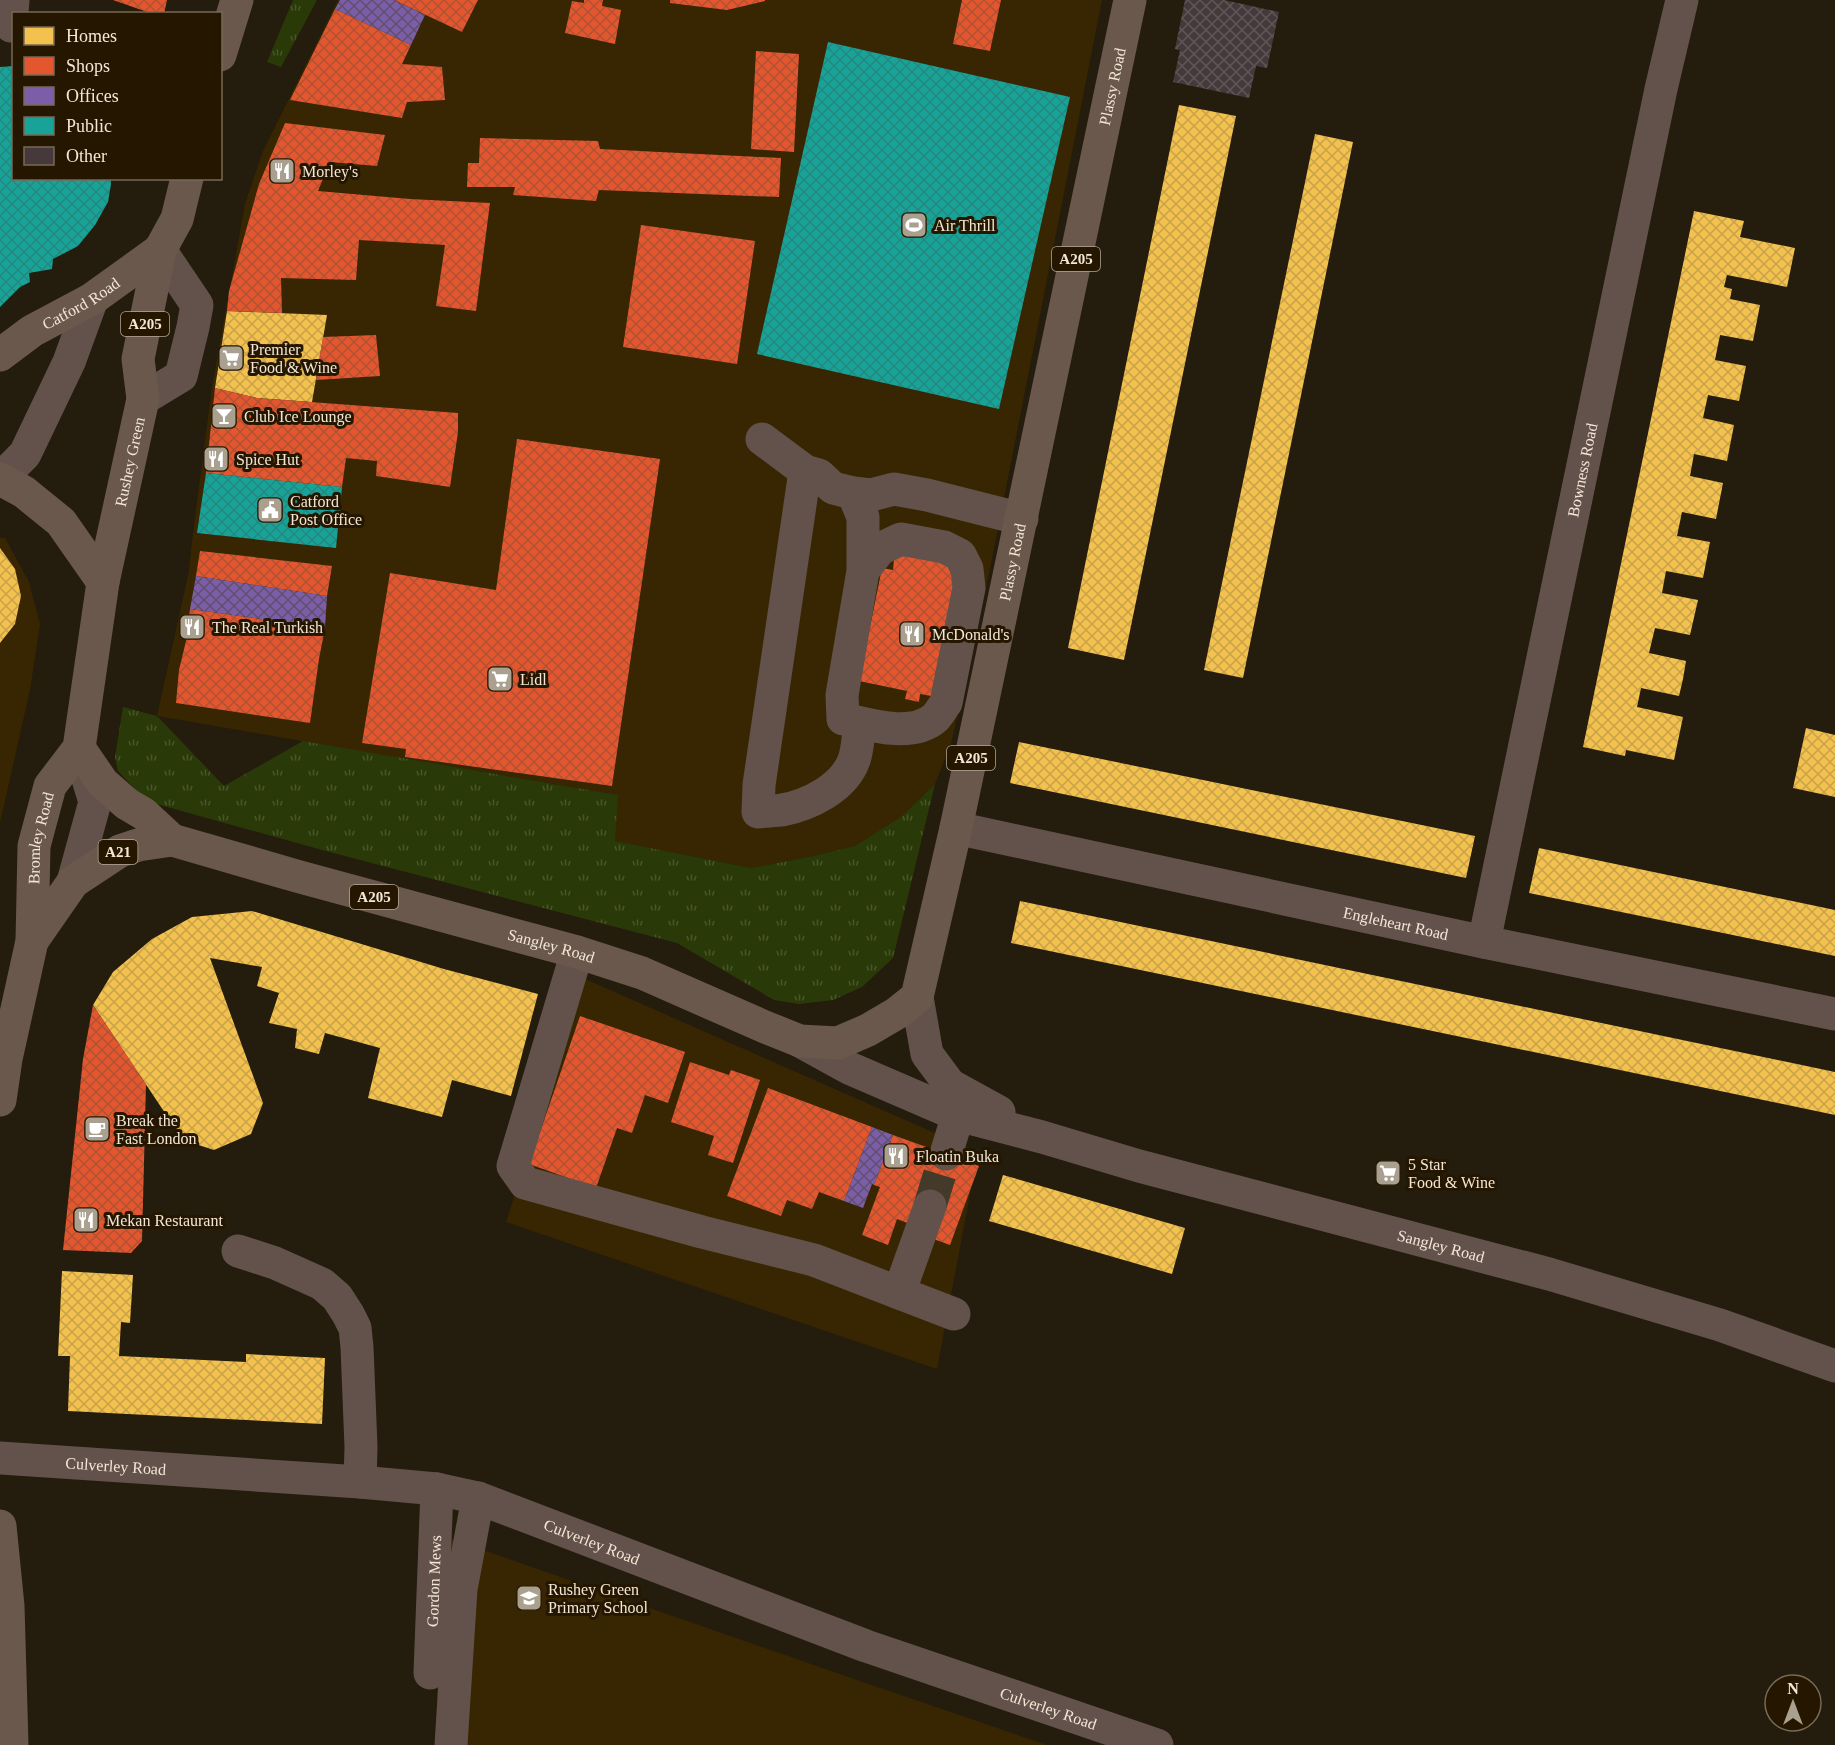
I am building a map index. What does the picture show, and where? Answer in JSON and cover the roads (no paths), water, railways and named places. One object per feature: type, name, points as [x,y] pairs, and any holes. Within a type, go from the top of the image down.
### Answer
[{"type":"highway","points":[[222,49],[237,0]]},
{"type":"highway","name":"Plassy Road","points":[[917,997],[956,828],[1130,0]]},
{"type":"highway","name":"Rushey Green","points":[[79,748],[104,582],[143,399],[138,359],[160,250],[177,219],[187,180]]},
{"type":"highway","name":"Catford Road","points":[[0,355],[32,331],[92,299],[160,250]]},
{"type":"highway","points":[[0,479],[24,492],[62,522],[104,582]]},
{"type":"highway","name":"Sangley Road","points":[[79,748],[103,783],[127,804],[144,814],[172,840],[577,952],[642,973],[800,1041]]},
{"type":"highway","name":"Bromley Road","points":[[0,1100],[6,1059],[32,940],[34,846],[50,786],[79,748]]},
{"type":"highway","name":"Bromley Road","points":[[32,940],[72,882],[120,851],[138,845],[172,840]]},
{"type":"highway","name":"A205","points":[[800,1041],[838,1043],[868,1030],[897,1013],[917,997]]},
{"type":"highway","points":[[0,1526],[8,1606],[12,1745]]},
{"type":"street","name":"Bowness Road","points":[[1484,942],[1682,0]]},
{"type":"street","points":[[143,399],[181,376],[197,305],[160,250]]},
{"type":"street","points":[[0,479],[25,454],[69,362],[92,299]]},
{"type":"street","points":[[762,439],[833,488],[871,495],[894,489],[938,497],[1022,519]]},
{"type":"street","points":[[812,473],[833,466],[883,476],[894,489]]},
{"type":"street","points":[[812,473],[759,785],[758,812],[782,810],[807,802],[839,783],[849,771],[854,759],[860,723]]},
{"type":"street","points":[[853,493],[863,517],[863,571],[842,695],[843,718],[907,730],[925,725],[936,717],[946,703],[969,588],[967,569],[960,555],[945,547],[901,539],[879,549],[863,571]]},
{"type":"street","points":[[72,882],[95,802],[79,748]]},
{"type":"street","name":"Engleheart Road","points":[[956,828],[1484,942],[1835,1014]]},
{"type":"street","points":[[577,952],[513,1166],[525,1183],[814,1260],[954,1314]]},
{"type":"street","name":"Sangley Road","points":[[917,997],[927,1054],[950,1085],[1042,1137]]},
{"type":"street","name":"Sangley Road","points":[[800,1041],[849,1068],[958,1115],[1161,1172],[1549,1274],[1720,1324],[1835,1366]]},
{"type":"street","points":[[946,1154],[958,1115]]},
{"type":"street","points":[[899,1293],[930,1206]]},
{"type":"street","points":[[238,1251],[275,1263],[322,1284],[337,1297],[348,1314],[354,1328],[357,1347],[360,1482]]},
{"type":"street","name":"Culverley Road","points":[[0,1458],[360,1482],[437,1489],[478,1498],[866,1646],[1157,1745]]},
{"type":"street","name":"Gordon Mews","points":[[430,1673],[437,1489]]},
{"type":"street","points":[[451,1745],[461,1589],[478,1498]]},
{"type":"tunnel","points":[[930,1206],[946,1154]]},
{"type":"place","name":"Morley's","points":[[282,171]]},
{"type":"place","name":"Air Thrill","points":[[914,225]]},
{"type":"place","name":"Premier Food & Wine","points":[[231,358]]},
{"type":"place","name":"Club Ice Lounge","points":[[224,416]]},
{"type":"place","name":"Spice Hut","points":[[216,459]]},
{"type":"place","name":"Catford Post Office","points":[[270,510]]},
{"type":"place","name":"The Real Turkish","points":[[192,627]]},
{"type":"place","name":"McDonald's","points":[[912,634]]},
{"type":"place","name":"Lidl","points":[[500,679]]},
{"type":"place","name":"Break the Fast London","points":[[97,1129]]},
{"type":"place","name":"Floatin Buka","points":[[896,1156]]},
{"type":"place","name":"5 Star Food & Wine","points":[[1388,1173]]},
{"type":"place","name":"Mekan Restaurant","points":[[86,1220]]},
{"type":"place","name":"Rushey Green Primary School","points":[[529,1598]]}]
